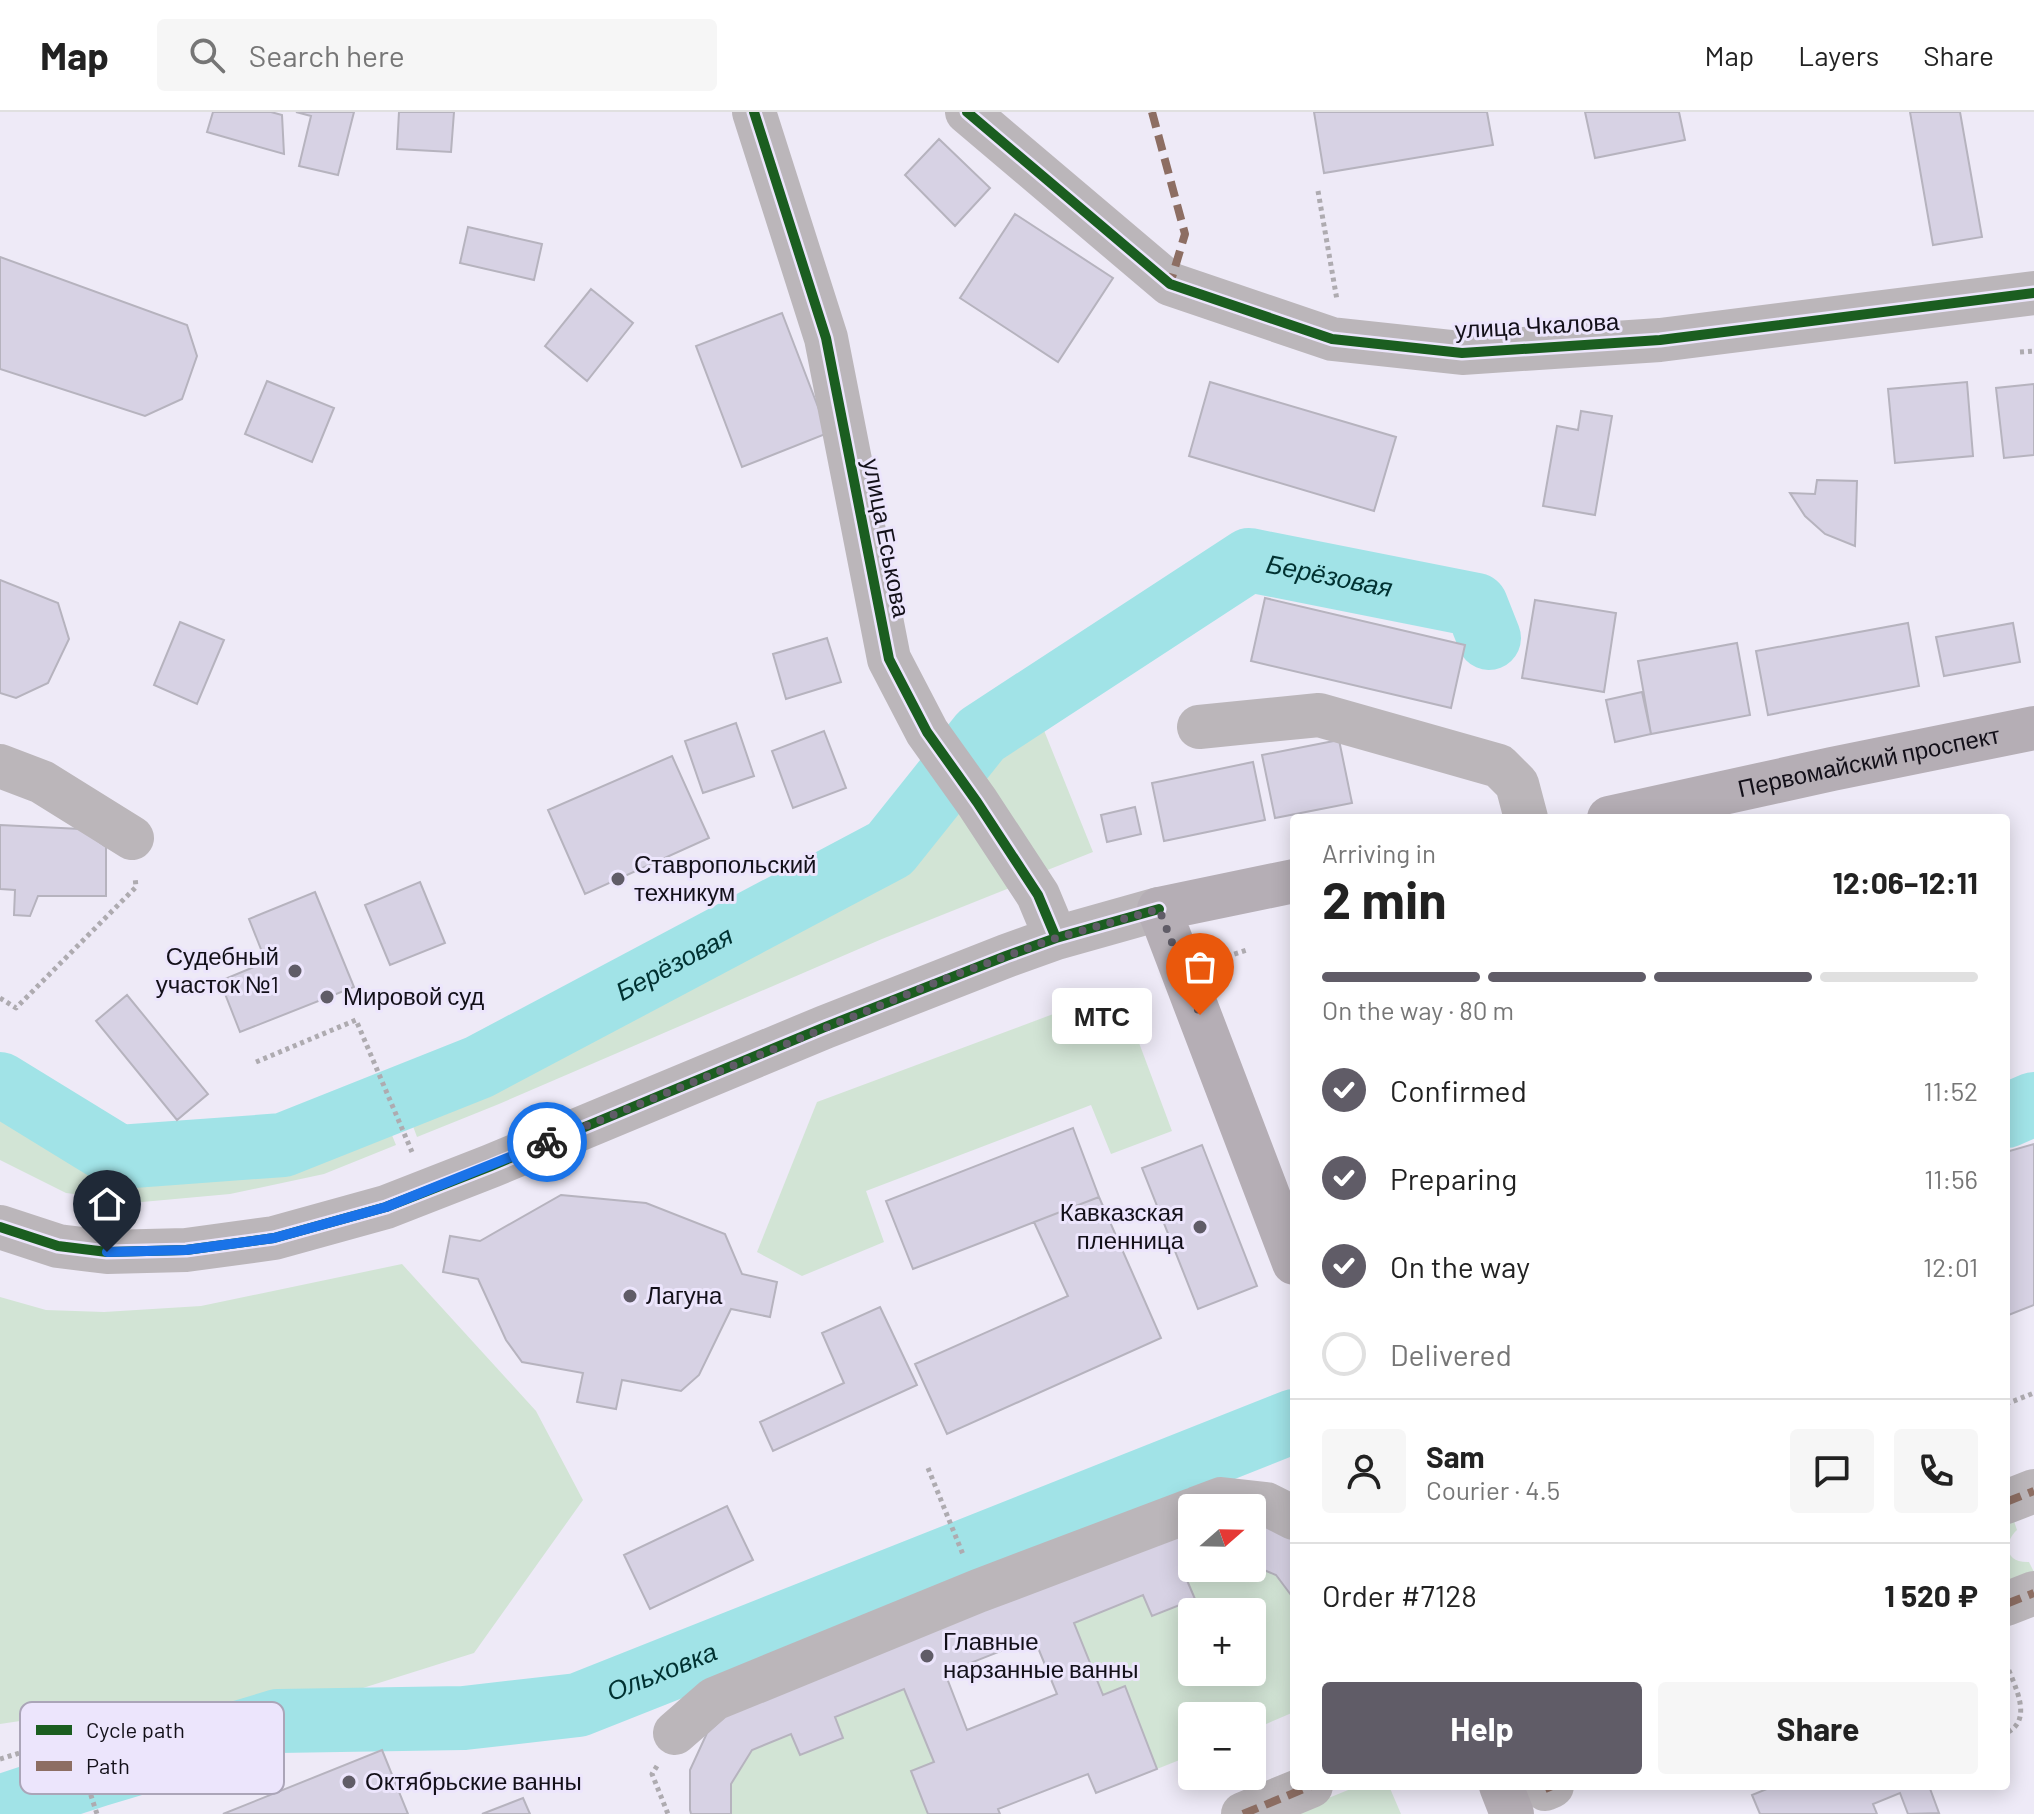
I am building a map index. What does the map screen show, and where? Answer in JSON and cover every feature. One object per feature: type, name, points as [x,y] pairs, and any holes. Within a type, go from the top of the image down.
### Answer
[{"type":"main road","name":"Первомайский проспект","points":[[1627,814],[1832,769],[2032,737]]},
{"type":"main road","points":[[1290,882],[1159,909],[1290,1253]]},
{"type":"main road","points":[[1515,1790],[1536,1796]]},
{"type":"street","name":"улица Еськова","points":[[754,112],[826,338],[889,659],[927,732],[1038,895],[1056,938]]},
{"type":"street","name":"улица Чкалова","points":[[967,112],[1170,284],[1332,339],[1462,353],[1660,340],[2034,293]]},
{"type":"street","points":[[1199,727],[1319,715],[1499,766],[1517,784],[1525,814]]},
{"type":"street","points":[[0,766],[42,782],[132,838]]},
{"type":"street","points":[[0,1227],[58,1246],[107,1252],[186,1250],[274,1238],[386,1207],[952,976],[1056,938],[1159,909]]},
{"type":"street","points":[[2010,1500],[2034,1491]]},
{"type":"street","points":[[1266,1504],[1290,1516]]},
{"type":"street","points":[[675,1733],[714,1699],[978,1591],[1178,1515]]},
{"type":"street","points":[[2010,1602],[2034,1593]]},
{"type":"street","points":[[1243,1814],[1301,1790]]},
{"type":"path","points":[[1318,191],[1334,286]]},
{"type":"path","points":[[2020,352],[2034,351]]},
{"type":"path","points":[[0,998],[16,1008],[136,887],[132,838]]},
{"type":"path","points":[[256,1062],[356,1020],[412,1152]]},
{"type":"path","points":[[2010,1402],[2034,1393]]},
{"type":"path","points":[[928,1468],[965,1559]]},
{"type":"path","points":[[2010,1673],[2024,1717],[2019,1727],[2010,1731]]},
{"type":"path","points":[[0,1759],[20,1753]]},
{"type":"path","points":[[90,1794],[97,1814]]},
{"type":"green space","points":[[1039,718],[1093,852],[1045,871],[975,771],[990,750]]},
{"type":"green space","points":[[954,790],[1017,885],[882,939],[417,1137],[407,1110],[487,1077],[895,861]]},
{"type":"green space","points":[[1099,997],[1126,1008],[1172,1131],[1111,1154],[1091,1105],[866,1191],[884,1242],[802,1276],[757,1252],[817,1102]]},
{"type":"green space","points":[[0,1097],[118,1167],[290,1156],[385,1118],[396,1145],[324,1174],[230,1194],[142,1202],[66,1193],[0,1160]]},
{"type":"green space","points":[[402,1264],[536,1411],[583,1500],[474,1653],[347,1693],[281,1702],[20,1702],[20,1721],[0,1724],[0,1297],[46,1310],[104,1312],[201,1306]]},
{"type":"green space","points":[[2013,1518],[2017,1530],[2010,1539],[2010,1519]]},
{"type":"green space","points":[[2010,1554],[2015,1559],[2029,1562],[2034,1572],[2010,1582]]},
{"type":"green space","points":[[1266,1571],[1276,1575],[1290,1594],[1290,1714],[1266,1724],[1266,1702],[1178,1702],[1178,1761],[1157,1769],[1125,1687],[1103,1695],[1074,1623],[1143,1595],[1152,1615],[1178,1605],[1178,1686],[1266,1686],[1266,1598],[1194,1598],[1188,1582],[1266,1582]]},
{"type":"green space","points":[[904,1689],[934,1762],[911,1771],[928,1814],[731,1814],[731,1784],[752,1750],[791,1734],[801,1754],[843,1738],[835,1717]]},
{"type":"green space","points":[[1348,1790],[1391,1790],[1401,1814],[1289,1814]]},
{"type":"building","points":[[213,112],[271,112],[282,115],[284,154],[207,132]]},
{"type":"building","points":[[296,112],[354,112],[338,175],[299,166],[311,116]]},
{"type":"building","points":[[399,112],[454,112],[451,152],[397,149]]},
{"type":"building","points":[[1314,112],[1487,112],[1493,145],[1324,173]]},
{"type":"building","points":[[1585,112],[1679,112],[1685,140],[1595,158]]},
{"type":"building","points":[[1910,112],[1960,112],[1982,237],[1933,245]]},
{"type":"building","points":[[939,139],[990,188],[955,226],[905,175]]},
{"type":"building","points":[[1015,214],[1113,278],[1058,362],[960,298]]},
{"type":"building","points":[[468,227],[542,244],[534,280],[460,263]]},
{"type":"building","points":[[0,257],[187,325],[197,356],[182,399],[145,416],[0,369]]},
{"type":"building","points":[[591,289],[633,323],[587,381],[545,346]]},
{"type":"building","points":[[782,313],[828,433],[742,467],[696,346]]},
{"type":"building","points":[[267,381],[334,408],[312,462],[245,434]]},
{"type":"building","points":[[1210,382],[1396,437],[1374,511],[1189,456]]},
{"type":"building","points":[[1967,382],[1973,456],[1895,463],[1888,389]]},
{"type":"building","points":[[2034,384],[2034,455],[2004,458],[1996,388]]},
{"type":"building","points":[[1581,411],[1612,416],[1595,515],[1543,506],[1557,426],[1578,430]]},
{"type":"building","points":[[1817,480],[1857,481],[1855,546],[1825,534],[1805,516],[1790,493],[1815,494]]},
{"type":"building","points":[[0,580],[58,603],[69,639],[48,683],[16,698],[0,693]]},
{"type":"building","points":[[1265,598],[1465,645],[1451,708],[1251,661]]},
{"type":"building","points":[[1535,600],[1616,613],[1604,692],[1522,678]]},
{"type":"building","points":[[180,622],[224,640],[197,704],[154,685]]},
{"type":"building","points":[[1908,623],[1919,686],[1768,715],[1756,651]]},
{"type":"building","points":[[2013,623],[2020,662],[1944,676],[1936,637]]},
{"type":"building","points":[[827,638],[841,682],[786,699],[773,654]]},
{"type":"building","points":[[1737,643],[1750,715],[1651,734],[1638,661]]},
{"type":"building","points":[[1642,692],[1651,734],[1615,742],[1606,700]]},
{"type":"building","points":[[736,723],[754,776],[703,793],[685,741]]},
{"type":"building","points":[[824,731],[846,788],[793,808],[772,751]]},
{"type":"building","points":[[1339,740],[1352,803],[1275,818],[1262,755]]},
{"type":"building","points":[[672,756],[709,838],[585,894],[548,810]]},
{"type":"building","points":[[1253,762],[1265,820],[1164,841],[1152,783]]},
{"type":"building","points":[[1135,807],[1141,834],[1107,842],[1101,815]]},
{"type":"building","points":[[0,825],[81,829],[106,847],[106,896],[38,896],[30,916],[14,915],[15,890],[0,889]]},
{"type":"building","points":[[420,882],[445,943],[390,965],[365,905]]},
{"type":"building","name":"Судебный участок №1","points":[[315,892],[354,987],[240,1032],[220,981],[266,962],[249,919]]},
{"type":"building","points":[[127,995],[208,1094],[177,1120],[96,1021]]},
{"type":"building","points":[[1073,1128],[1099,1197],[913,1269],[886,1201]]},
{"type":"building","points":[[2034,1144],[2034,1305],[2010,1314],[2010,1151]]},
{"type":"building","name":"Кавказская пленница","points":[[1202,1145],[1257,1286],[1198,1309],[1142,1168]]},
{"type":"building","name":"Лагуна","points":[[561,1195],[646,1203],[725,1234],[742,1274],[777,1282],[770,1317],[731,1309],[699,1375],[681,1391],[622,1380],[616,1409],[577,1402],[583,1373],[522,1362],[506,1340],[478,1279],[443,1272],[450,1236],[480,1241]]},
{"type":"building","points":[[1099,1197],[1161,1338],[947,1434],[915,1364],[1068,1296],[1034,1222]]},
{"type":"building","points":[[880,1307],[917,1385],[773,1451],[760,1422],[844,1383],[822,1333]]},
{"type":"building","points":[[727,1506],[753,1560],[650,1609],[624,1555]]},
{"type":"building","points":[[1266,1521],[1290,1530],[1290,1594],[1276,1575],[1266,1571]]},
{"type":"building","name":"Главные нарзанные ванны","points":[[1178,1532],[1178,1582],[1188,1582],[1195,1598],[1178,1598],[1178,1606],[1152,1616],[1143,1595],[1074,1623],[1103,1695],[1125,1686],[1157,1769],[1096,1793],[1088,1774],[998,1809],[1000,1814],[928,1814],[911,1771],[934,1762],[904,1689],[835,1717],[843,1738],[800,1755],[791,1734],[752,1750],[731,1784],[731,1814],[691,1814],[690,1770],[707,1733],[735,1707]],"holes":[[[1034,1638],[1057,1694],[967,1730],[945,1673]]]},
{"type":"building","name":"Октябрьские ванны","points":[[382,1750],[408,1814],[223,1814],[273,1794],[284,1794],[284,1789]]},
{"type":"building","points":[[1764,1790],[1930,1790],[1939,1813],[1908,1814],[1900,1793],[1873,1804],[1877,1814],[1760,1814],[1752,1795]]},
{"type":"building","name":"Октябрьские ванны","points":[[523,1798],[530,1814],[482,1814]]},
{"type":"waterway","name":"Берёзовая","points":[[0,1084],[119,1157],[283,1145],[479,1067],[890,849],[981,735],[1249,560],[1476,605],[1489,638]]},
{"type":"waterway","name":"Берёзовая","points":[[2010,1114],[2034,1104]]},
{"type":"waterway","name":"Ольховка","points":[[284,1721],[464,1718],[578,1705],[1290,1423]]},
{"type":"waterway","name":"Ольховка","points":[[0,1807],[39,1794]]},
{"type":"marked path","points":[[1152,112],[1185,234],[1170,284]]},
{"type":"marked path","points":[[2010,1500],[2034,1491]]},
{"type":"marked path","points":[[2010,1602],[2034,1593]]},
{"type":"marked path","points":[[1243,1814],[1301,1790]]},
{"type":"cycle path","points":[[754,112],[826,338],[889,659],[927,732],[1038,895],[1056,938]]},
{"type":"cycle path","points":[[967,112],[1170,284],[1332,339],[1462,353],[1660,340],[2034,293]]},
{"type":"cycle path","points":[[0,1227],[58,1246],[107,1252],[186,1250],[274,1238],[386,1207],[1006,956],[1056,938],[1159,909]]},
{"type":"way so far","points":[[547,1142],[952,976],[1056,938],[1159,909],[1200,1015]]},
{"type":"place","name":"Ставропольский техникум","points":[[618,879]]},
{"type":"place","name":"Судебный участок №1","points":[[295,971]]},
{"type":"place","name":"Мировой суд","points":[[327,997]]},
{"type":"place","name":"МТС","points":[[1200,1015]]},
{"type":"place","name":"Кавказская пленница","points":[[1200,1227]]},
{"type":"place","name":"Лагуна","points":[[630,1296]]},
{"type":"place","name":"Главные нарзанные ванны","points":[[927,1656]]},
{"type":"place","name":"Октябрьские ванны","points":[[349,1782]]},
{"type":"route","points":[[107,1252],[186,1250],[274,1238],[386,1207],[547,1142]]}]
